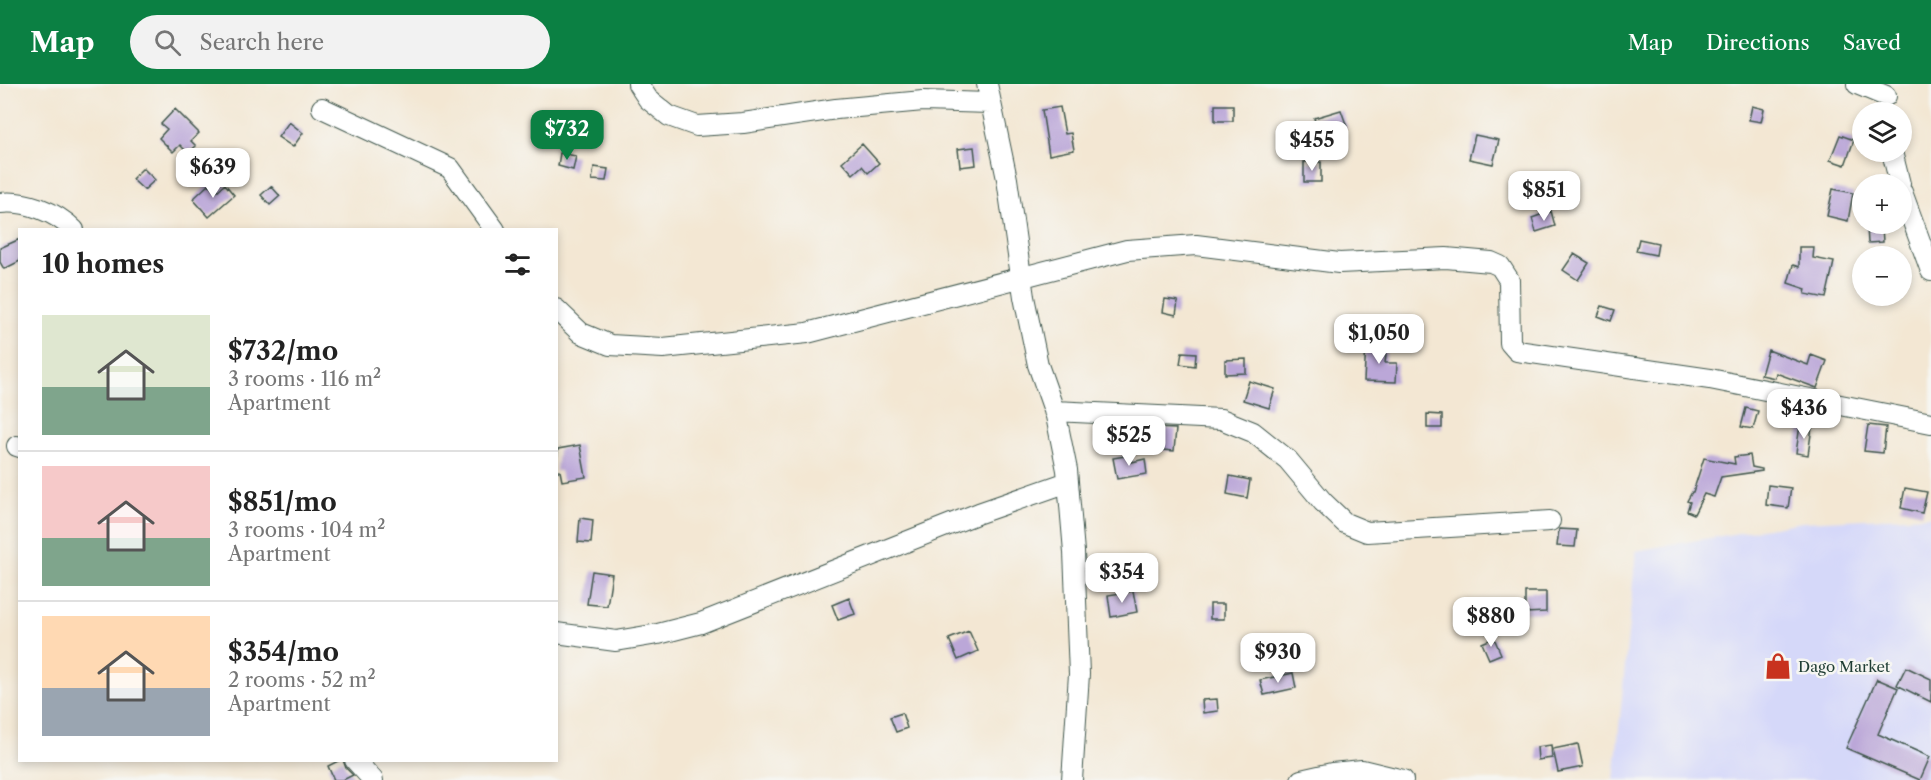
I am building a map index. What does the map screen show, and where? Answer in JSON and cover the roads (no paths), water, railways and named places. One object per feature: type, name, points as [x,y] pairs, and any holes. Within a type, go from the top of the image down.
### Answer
[{"type":"street","points":[[987,84],[1007,179],[1021,276],[1038,365],[1054,411],[1068,482],[1074,552],[1079,674],[1072,780]]},
{"type":"street","points":[[1857,84],[1886,97]]},
{"type":"street","points":[[644,89],[669,116],[697,126],[743,123],[836,109],[923,101],[990,104]]},
{"type":"street","points":[[322,108],[450,168],[494,228]]},
{"type":"street","points":[[0,203],[10,202],[46,210],[66,221],[72,228]]},
{"type":"street","points":[[1912,219],[1931,271]]},
{"type":"street","points":[[558,311],[581,333],[610,345],[663,348],[807,333],[1127,250],[1196,245],[1339,263],[1446,258],[1491,262],[1500,266],[1509,280],[1510,343],[1517,351],[1710,379],[1931,423]]},
{"type":"street","points":[[1054,411],[1221,419],[1253,432],[1288,460],[1323,502],[1345,523],[1367,532],[1550,521]]},
{"type":"street","points":[[558,633],[616,641],[658,634],[701,623],[979,513],[1068,482]]},
{"type":"street","points":[[357,762],[374,780]]},
{"type":"street","points":[[1301,780],[1332,773],[1362,770],[1403,780]]},
{"type":"place","name":"Dago Market","points":[[1778,666]]}]
